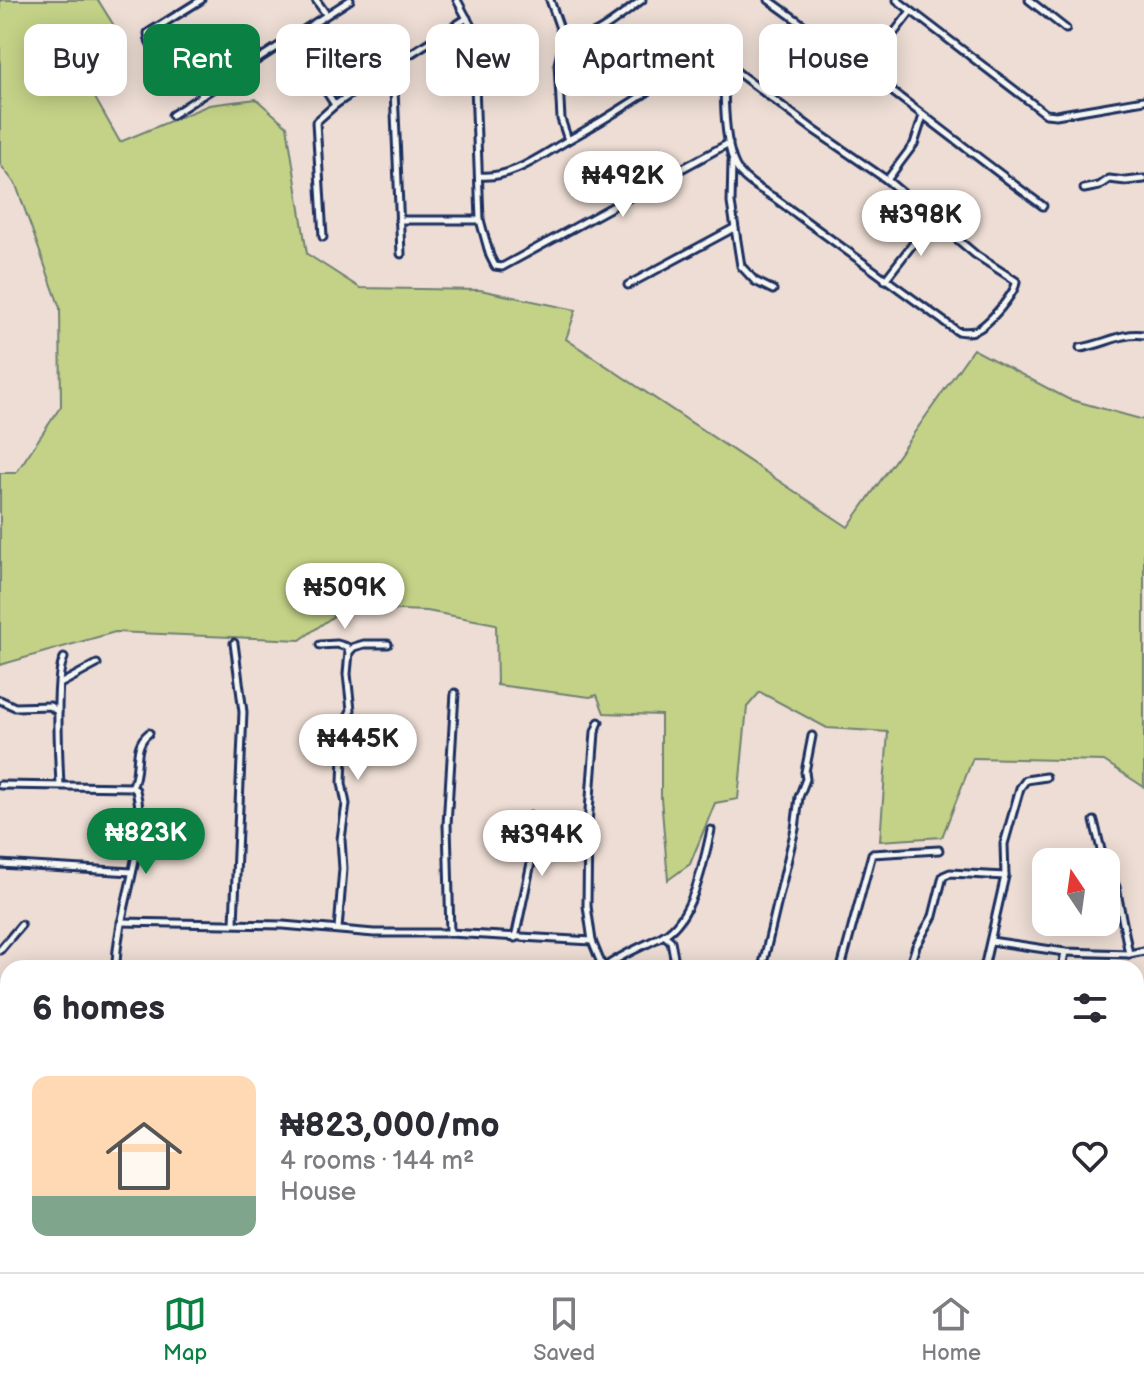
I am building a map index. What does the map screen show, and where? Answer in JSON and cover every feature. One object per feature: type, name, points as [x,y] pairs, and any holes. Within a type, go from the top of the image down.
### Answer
[{"type":"street","points":[[162,24],[201,0]]},
{"type":"street","points":[[316,0],[326,14]]},
{"type":"street","points":[[311,24],[350,0]]},
{"type":"street","points":[[457,0],[474,37],[480,220],[492,264],[502,267],[729,143]]},
{"type":"street","points":[[550,0],[558,24]]},
{"type":"street","points":[[605,24],[642,0]]},
{"type":"street","points":[[769,0],[803,24]]},
{"type":"street","points":[[897,0],[1046,114],[1056,115],[1144,100]]},
{"type":"street","points":[[1029,0],[1066,29]]},
{"type":"street","points":[[897,29],[911,11]]},
{"type":"street","points":[[410,54],[467,18]]},
{"type":"street","points":[[732,159],[750,183],[957,331],[969,332],[981,328],[1016,289],[1016,281],[976,255],[887,180],[743,77]]},
{"type":"street","points":[[897,95],[1043,206]]},
{"type":"street","points":[[172,115],[201,96]]},
{"type":"street","points":[[329,96],[335,105]]},
{"type":"street","points":[[323,237],[316,122],[348,96]]},
{"type":"street","points":[[394,96],[401,254]]},
{"type":"street","points":[[560,96],[561,119],[568,140]]},
{"type":"street","points":[[480,176],[500,175],[523,166],[643,96]]},
{"type":"street","points":[[727,96],[734,228],[743,271],[773,290]]},
{"type":"street","points":[[887,180],[914,144],[923,116]]},
{"type":"street","points":[[1084,189],[1099,186],[1109,179],[1144,179]]},
{"type":"street","points":[[885,280],[933,218]]},
{"type":"street","points":[[399,220],[480,220]]},
{"type":"street","points":[[628,285],[734,228]]},
{"type":"street","points":[[1080,348],[1101,345],[1118,335],[1144,335]]},
{"type":"street","points":[[234,643],[243,712],[234,923]]},
{"type":"street","points":[[349,652],[364,644],[388,644]]},
{"type":"street","points":[[320,645],[343,645],[349,652],[347,674],[351,710],[344,726],[342,783],[346,804],[341,839],[343,869],[338,929]]},
{"type":"street","points":[[60,785],[59,685],[64,658]]},
{"type":"street","points":[[59,685],[97,664]]},
{"type":"street","points":[[450,933],[447,825],[455,693]]},
{"type":"street","points":[[0,700],[15,707],[50,706],[59,713]]},
{"type":"street","points":[[599,722],[595,732],[587,850],[587,906],[592,941],[600,960]]},
{"type":"street","points":[[132,787],[136,782],[139,743],[149,733]]},
{"type":"street","points":[[764,960],[795,829],[799,797],[806,779],[812,736]]},
{"type":"street","points":[[986,960],[1005,876],[1004,844],[1020,788],[1026,780],[1046,777]]},
{"type":"street","points":[[0,785],[132,787]]},
{"type":"street","points":[[117,960],[138,833],[137,795],[132,787]]},
{"type":"street","points":[[515,938],[531,863],[531,816]]},
{"type":"street","points":[[1094,821],[1101,848]]},
{"type":"street","points":[[614,960],[664,935],[688,911],[711,830]]},
{"type":"street","points":[[843,960],[872,854],[939,850]]},
{"type":"street","points":[[0,864],[132,872]]},
{"type":"street","points":[[912,960],[933,916],[943,876],[950,873],[1005,876]]},
{"type":"street","points":[[1120,908],[1129,954]]},
{"type":"street","points":[[121,922],[234,923],[374,933],[450,933],[592,941]]},
{"type":"street","points":[[0,950],[21,925]]},
{"type":"street","points":[[664,935],[671,941],[675,960]]},
{"type":"street","points":[[991,941],[1065,952],[1129,954],[1144,951]]},
{"type":"street","points":[[1064,960],[1065,952]]},
{"type":"green space","points":[[0,0],[98,0],[113,24],[24,24],[24,96],[94,96],[120,142],[209,105],[256,99],[287,126],[307,254],[360,288],[480,290],[576,310],[566,339],[848,527],[973,349],[1068,399],[1144,420],[1144,787],[1104,761],[973,758],[942,837],[880,841],[888,732],[827,728],[760,692],[747,707],[738,799],[715,803],[690,864],[668,880],[661,798],[661,715],[604,713],[597,695],[590,697],[497,685],[496,624],[427,611],[345,608],[300,640],[115,632],[0,665],[0,473],[16,473],[61,406],[60,308],[16,185],[0,164]]}]
